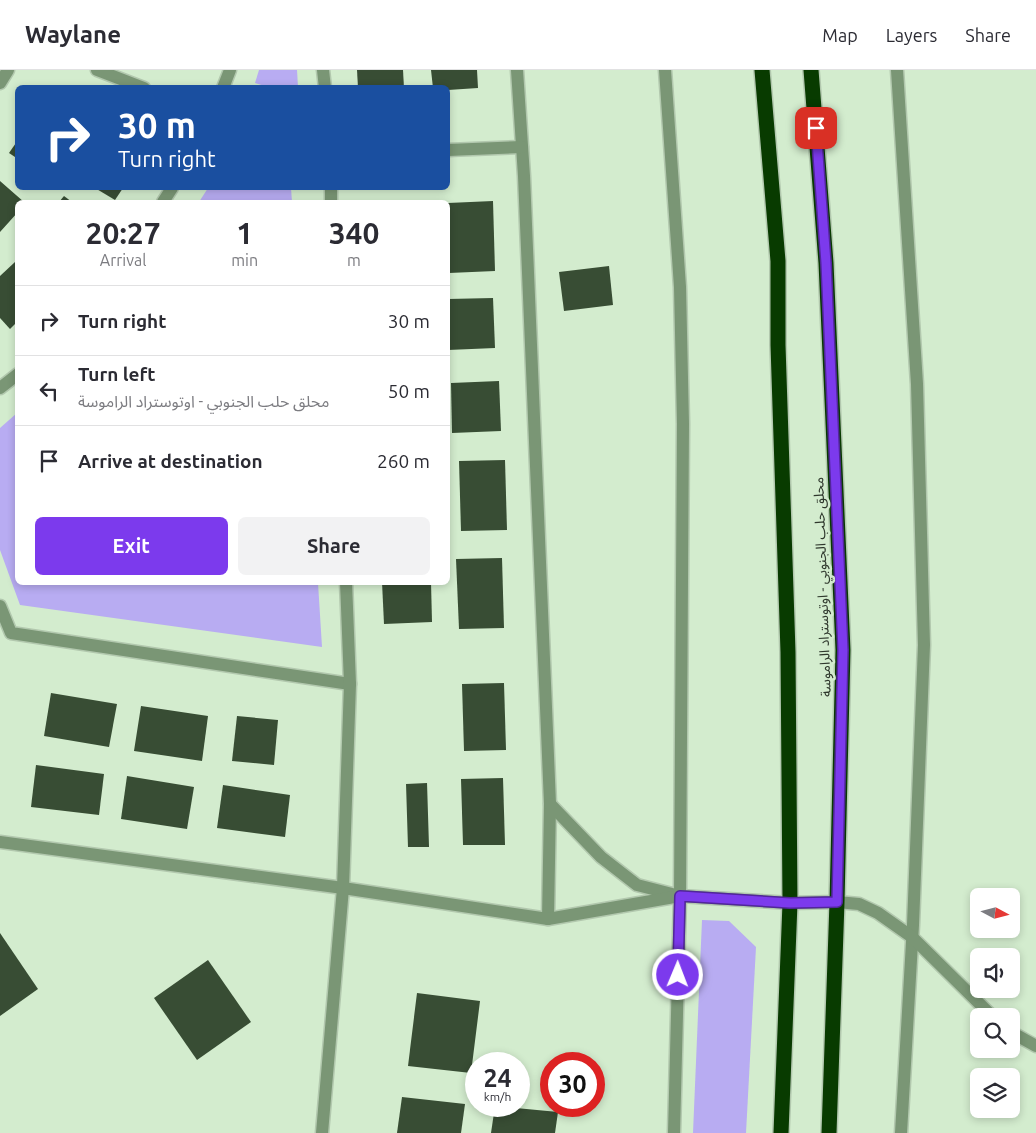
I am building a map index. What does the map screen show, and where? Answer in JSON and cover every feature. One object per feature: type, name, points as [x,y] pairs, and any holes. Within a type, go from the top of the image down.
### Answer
[{"type":"highway","points":[[762,70],[778,261],[778,345],[788,652],[790,903],[781,1133]]},
{"type":"highway","name":"محلق حلب الجنوبي - اوتوستراد الراموسة","points":[[811,70],[826,263],[843,650],[829,1133]]},
{"type":"street","points":[[0,83],[8,70]]},
{"type":"street","points":[[97,70],[136,85]]},
{"type":"street","points":[[224,85],[230,70]]},
{"type":"street","points":[[323,70],[324,85]]},
{"type":"street","points":[[517,70],[522,146],[550,804],[548,918]]},
{"type":"street","points":[[665,70],[680,287],[683,424],[680,896],[674,1133]]},
{"type":"street","points":[[896,70],[917,384],[924,644],[912,936],[901,1133]]},
{"type":"street","points":[[450,150],[522,146]]},
{"type":"street","points":[[0,388],[15,376]]},
{"type":"street","points":[[322,1133],[343,888],[350,684],[346,585]]},
{"type":"street","points":[[0,606],[11,633],[350,684]]},
{"type":"street","points":[[550,804],[601,857],[637,885],[680,896],[790,903],[837,902],[858,904],[878,914],[912,936],[984,1008]]},
{"type":"street","points":[[0,842],[343,888],[548,918],[680,896]]},
{"type":"street","points":[[1020,1037],[1036,1046]]},
{"type":"shaded area","points":[[259,70],[297,70],[298,85],[262,85],[255,83]]},
{"type":"shaded area","points":[[207,190],[291,190],[292,200],[200,200]]},
{"type":"shaded area","points":[[15,415],[15,585],[318,585],[322,647],[20,605],[0,550],[0,428]]},
{"type":"shaded area","points":[[702,920],[729,921],[756,947],[746,1133],[693,1133]]},
{"type":"building","points":[[357,70],[403,70],[404,85],[358,85]]},
{"type":"building","points":[[431,70],[477,70],[478,88],[450,90],[450,85],[433,85]]},
{"type":"building","points":[[15,144],[15,157],[9,153]]},
{"type":"building","points":[[0,181],[22,200],[15,200],[15,215],[0,232]]},
{"type":"building","points":[[98,190],[122,190],[115,200]]},
{"type":"building","points":[[64,196],[69,200],[61,200]]},
{"type":"building","points":[[493,201],[495,271],[450,273],[450,203]]},
{"type":"building","points":[[15,262],[15,324],[10,329],[0,318],[0,276]]},
{"type":"building","points":[[609,266],[613,305],[564,311],[559,272]]},
{"type":"building","points":[[493,298],[495,348],[450,350],[450,299]]},
{"type":"building","points":[[499,381],[501,431],[452,433],[451,383]]},
{"type":"building","points":[[505,460],[507,530],[461,531],[459,461]]},
{"type":"building","points":[[502,558],[504,628],[459,629],[456,559]]},
{"type":"building","points":[[382,585],[431,585],[432,622],[384,624]]},
{"type":"building","points":[[504,683],[506,750],[464,751],[462,684]]},
{"type":"building","points":[[51,693],[117,704],[109,747],[44,736]]},
{"type":"building","points":[[141,706],[208,716],[202,761],[134,751]]},
{"type":"building","points":[[237,716],[278,720],[274,765],[232,761]]},
{"type":"building","points":[[36,765],[104,774],[99,815],[31,807]]},
{"type":"building","points":[[127,776],[194,787],[187,829],[121,819]]},
{"type":"building","points":[[503,778],[505,845],[463,845],[461,779]]},
{"type":"building","points":[[427,783],[429,847],[408,847],[406,784]]},
{"type":"building","points":[[223,785],[290,795],[285,837],[217,828]]},
{"type":"building","points":[[0,933],[38,989],[0,1016]]},
{"type":"building","points":[[208,960],[251,1022],[197,1060],[154,998]]},
{"type":"building","points":[[417,993],[480,1001],[474,1052],[465,1052],[465,1072],[408,1066]]},
{"type":"building","points":[[402,1097],[465,1104],[461,1133],[397,1133]]},
{"type":"building","points":[[530,1109],[540,1110],[540,1117],[557,1117],[555,1133],[491,1133],[493,1117],[530,1117]]},
{"type":"route","points":[[678,975],[680,896],[790,903],[837,902],[843,650],[826,263],[816,128]]}]
